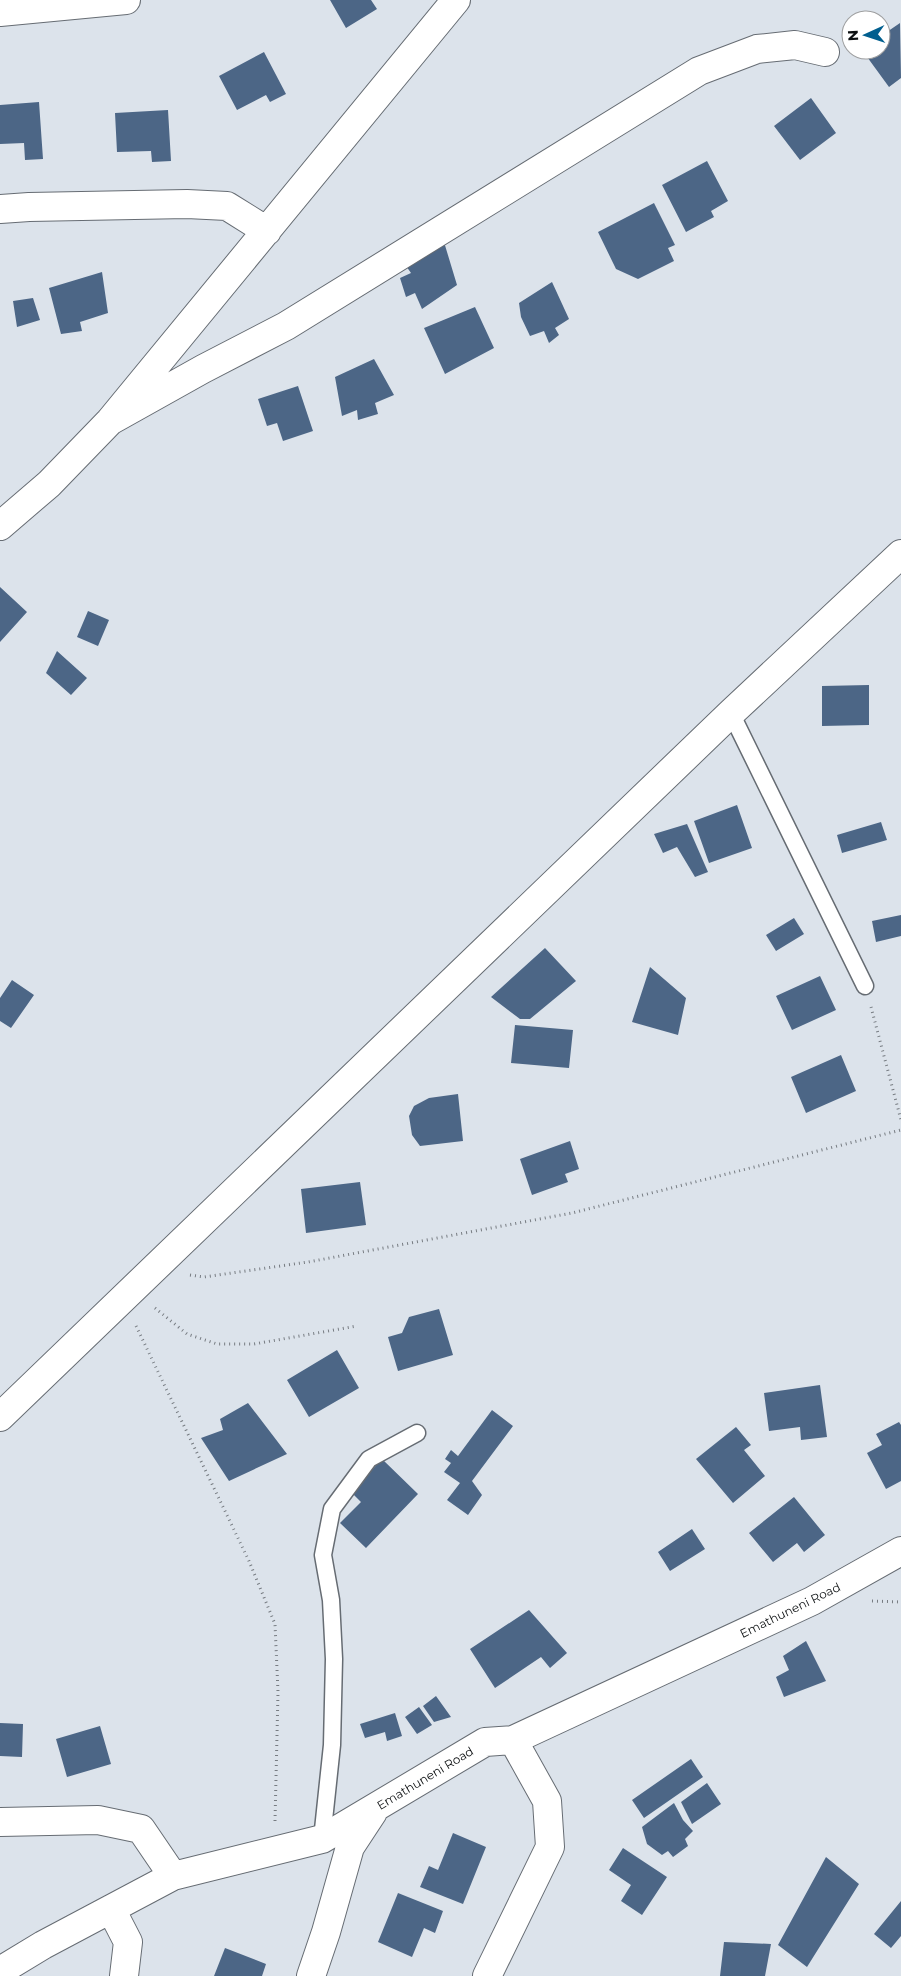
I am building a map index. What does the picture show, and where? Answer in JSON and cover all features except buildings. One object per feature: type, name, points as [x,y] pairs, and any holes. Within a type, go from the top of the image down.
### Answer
[{"type":"street","points":[[0,12],[126,0]]},
{"type":"street","points":[[0,526],[49,484],[110,421],[456,0]]},
{"type":"street","points":[[110,421],[203,369],[286,326],[699,72],[757,49],[795,45],[825,52]]},
{"type":"street","points":[[0,209],[187,204],[227,206],[267,230]]},
{"type":"street","points":[[0,1417],[731,714],[901,554]]},
{"type":"street","name":"Emathuneni Road","points":[[0,1971],[111,1908],[173,1876],[322,1839],[485,1742],[512,1740],[812,1601],[901,1551]]},
{"type":"street","points":[[487,1976],[550,1846],[547,1801],[512,1740]]},
{"type":"street","points":[[311,1976],[326,1932],[350,1847],[375,1808]]},
{"type":"street","points":[[0,1822],[98,1820],[141,1829],[173,1876]]},
{"type":"street","points":[[111,1908],[128,1942],[124,1976]]},
{"type":"lane","points":[[731,714],[865,986]]},
{"type":"lane","points":[[322,1839],[332,1745],[334,1659],[332,1610],[323,1555],[332,1509],[370,1459],[417,1433]]},
{"type":"path","points":[[865,986],[901,1120]]},
{"type":"path","points":[[154,1269],[204,1277],[308,1262],[572,1213],[901,1130]]},
{"type":"path","points":[[128,1295],[187,1334],[217,1344],[254,1344],[357,1326]]},
{"type":"path","points":[[128,1295],[249,1561],[275,1624],[278,1692],[274,1852]]}]
